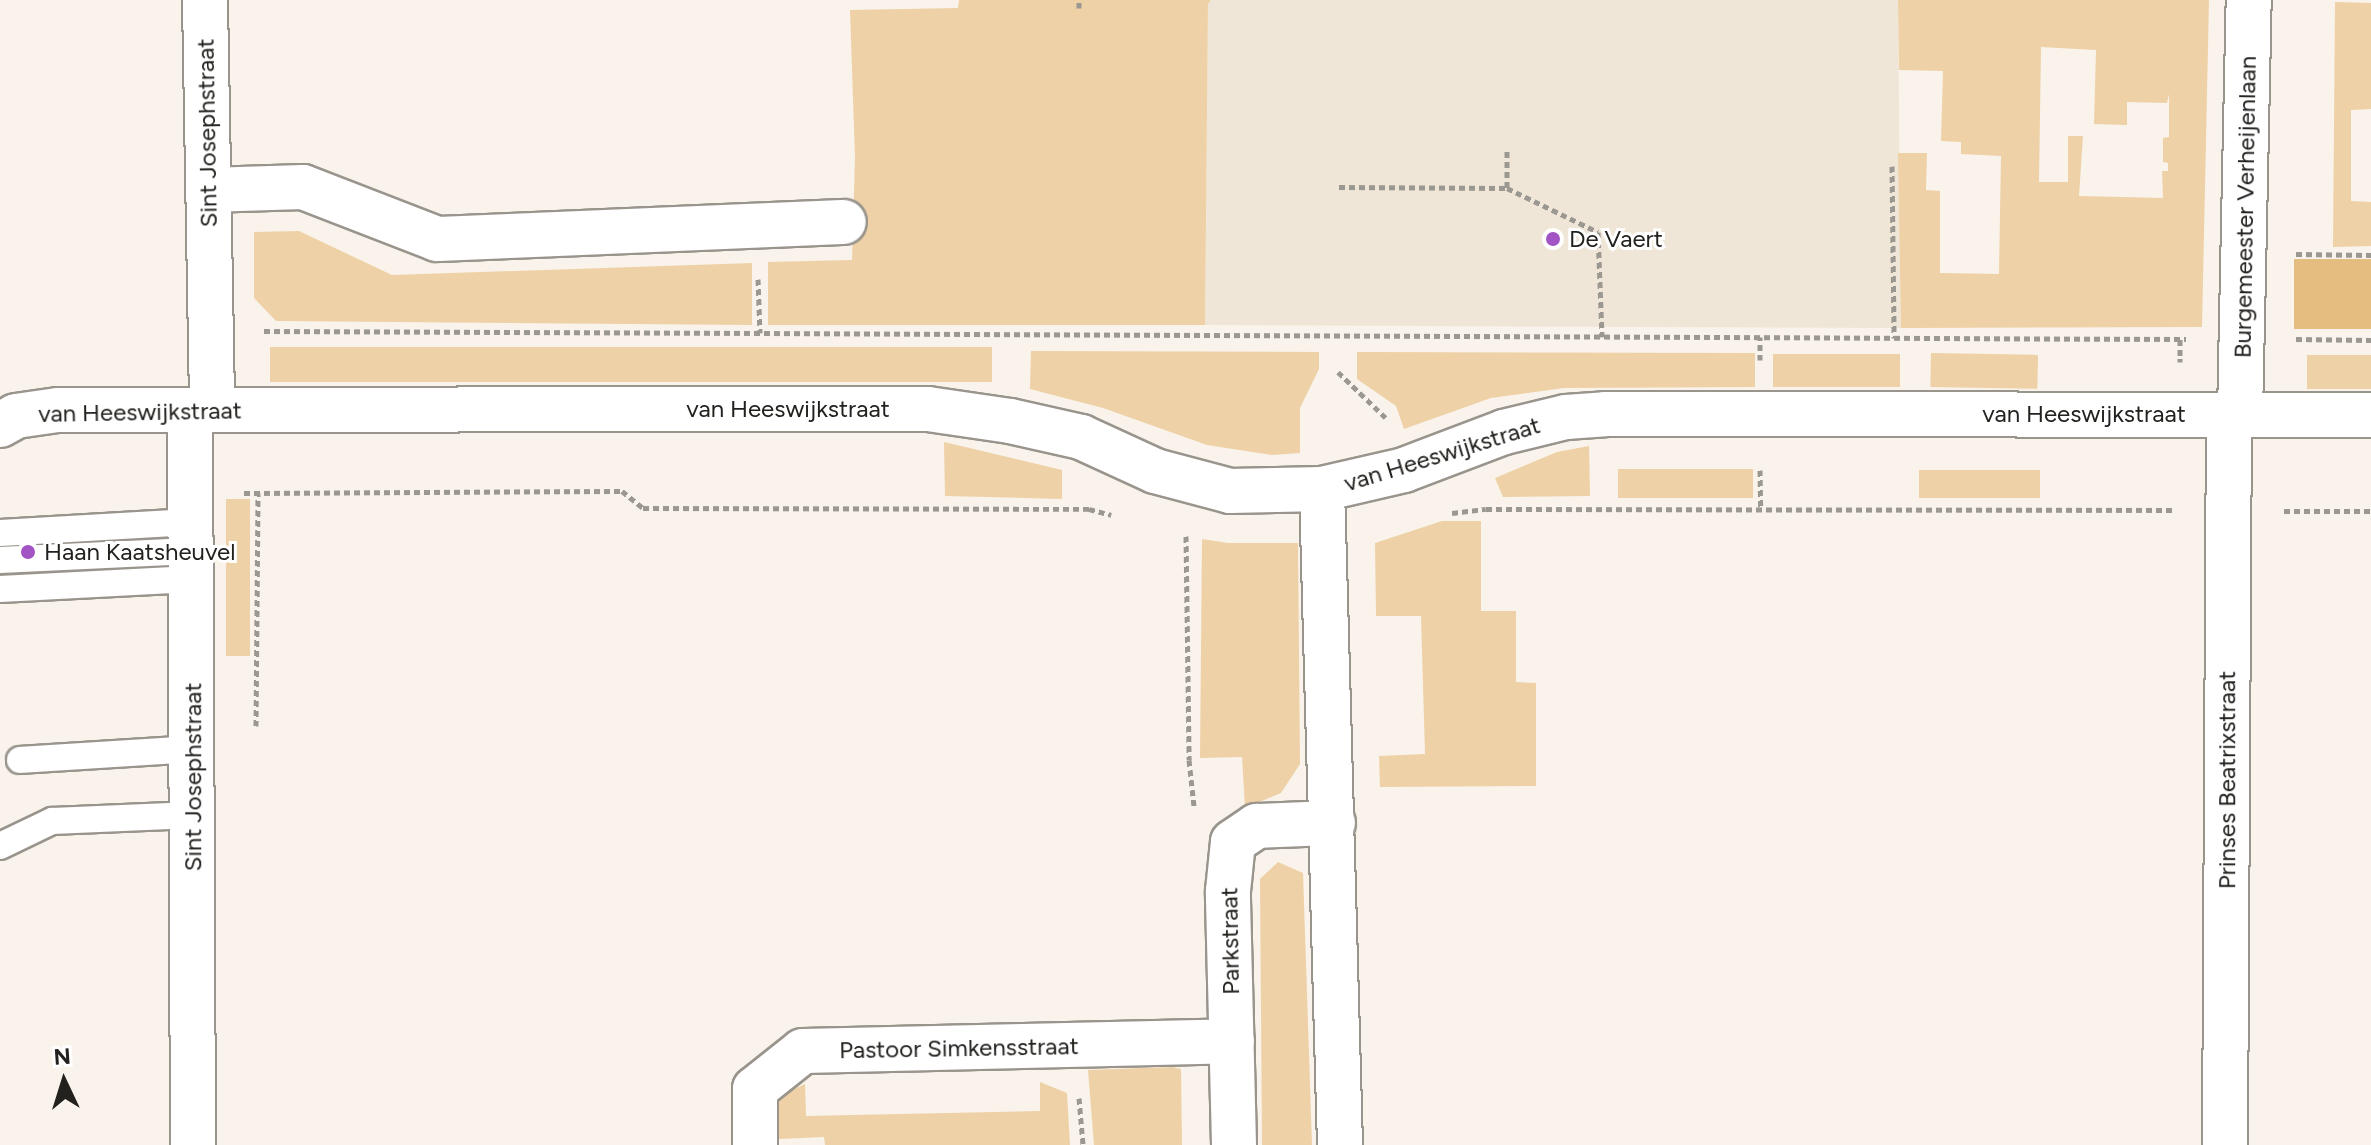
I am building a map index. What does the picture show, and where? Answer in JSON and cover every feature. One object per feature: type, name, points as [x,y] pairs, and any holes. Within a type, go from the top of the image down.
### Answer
[{"type":"street","name":"Sint Josephstraat","points":[[193,1145],[191,536],[211,331],[205,0]]},
{"type":"street","name":"Burgemeester Verheijenlaan","points":[[2234,415],[2242,339],[2249,0]]},
{"type":"street","points":[[208,190],[303,187],[437,239],[844,222]]},
{"type":"street","name":"van Heeswijkstraat","points":[[0,425],[16,416],[58,410],[928,409],[1010,421],[1081,437],[1155,471],[1230,491],[1322,489],[1404,470],[1504,432],[1566,417],[1660,413],[2371,415]]},
{"type":"street","name":"Prinses Beatrixstraat","points":[[2225,1145],[2229,511],[2234,415]]},
{"type":"street","points":[[1322,489],[1340,1145]]},
{"type":"street","points":[[1233,842],[1257,826],[1333,823]]},
{"type":"street","name":"Parkstraat","points":[[1233,842],[1228,891],[1234,1145]]},
{"type":"street","name":"Pastoor Simkensstraat","points":[[755,1145],[755,1089],[803,1051],[1232,1041]]},
{"type":"lane","points":[[0,533],[191,536]]},
{"type":"lane","points":[[0,560],[191,536]]},
{"type":"lane","points":[[0,589],[191,536]]},
{"type":"lane","points":[[20,760],[193,749]]},
{"type":"lane","points":[[0,846],[52,821],[193,815]]},
{"type":"path","points":[[1079,0],[1079,8]]},
{"type":"path","points":[[1507,151],[1507,188]]},
{"type":"path","points":[[1892,166],[1894,338]]},
{"type":"path","points":[[1339,187],[1507,188],[1598,232],[1602,337]]},
{"type":"path","points":[[2243,254],[2371,255]]},
{"type":"path","points":[[211,331],[2371,340]]},
{"type":"path","points":[[191,536],[258,493],[622,491],[643,508],[1089,509],[1117,517]]},
{"type":"path","points":[[256,726],[258,493]]},
{"type":"path","points":[[1440,515],[1486,509],[2371,511]]},
{"type":"path","points":[[1172,532],[1201,538]]},
{"type":"path","points":[[1186,536],[1189,760],[1196,822],[1233,842]]},
{"type":"shaded area","points":[[959,0],[1211,0],[1208,4],[1205,325],[768,325],[768,262],[852,260],[855,158],[850,10],[958,8]]},
{"type":"shaded area","name":"De Vaert","points":[[1211,0],[1898,0],[1901,328],[1205,325],[1208,4]]},
{"type":"shaded area","points":[[1898,0],[2209,0],[2202,327],[1901,328],[1898,153],[1927,153],[1926,190],[1940,191],[1940,273],[1999,274],[2001,156],[1961,154],[1961,142],[1941,141],[1943,71],[1899,70]],"holes":[[[2041,47],[2096,50],[2094,124],[2127,125],[2127,102],[2167,103],[2169,94],[2169,137],[2163,138],[2163,162],[2168,163],[2168,171],[2162,171],[2163,198],[2079,196],[2083,136],[2068,136],[2068,182],[2039,182]]]},
{"type":"shaded area","points":[[2335,2],[2371,3],[2371,109],[2351,110],[2351,201],[2371,202],[2371,246],[2333,247]]},
{"type":"shaded area","points":[[299,231],[392,275],[752,263],[752,325],[276,321],[254,298],[254,232]]},
{"type":"shaded area","points":[[2294,259],[2371,259],[2371,329],[2294,329]]},
{"type":"shaded area","points":[[270,347],[992,347],[992,382],[270,382]]},
{"type":"shaded area","points":[[1031,351],[1319,352],[1319,369],[1300,408],[1300,453],[1272,455],[1207,445],[1103,408],[1030,389]]},
{"type":"shaded area","points":[[1357,352],[1755,353],[1755,387],[1564,388],[1491,398],[1404,429],[1396,406],[1357,379]]},
{"type":"shaded area","points":[[1931,353],[2038,355],[2037,389],[1930,387]]},
{"type":"shaded area","points":[[1773,354],[1900,354],[1900,387],[1773,387]]},
{"type":"shaded area","points":[[2307,355],[2371,355],[2371,389],[2307,389]]},
{"type":"shaded area","points":[[944,442],[1062,470],[1062,499],[945,496]]},
{"type":"shaded area","points":[[1589,446],[1590,496],[1503,497],[1495,478],[1557,452]]},
{"type":"shaded area","points":[[1618,469],[1753,469],[1753,498],[1618,498]]},
{"type":"shaded area","points":[[1919,470],[2040,470],[2040,498],[1919,498]]},
{"type":"shaded area","points":[[226,499],[250,499],[250,656],[226,656]]},
{"type":"shaded area","points":[[1442,521],[1481,521],[1481,611],[1516,611],[1516,682],[1536,683],[1536,786],[1380,787],[1379,756],[1425,754],[1421,616],[1376,616],[1375,543]]},
{"type":"shaded area","points":[[1202,539],[1228,543],[1298,543],[1300,764],[1281,793],[1245,808],[1242,757],[1200,758]]},
{"type":"shaded area","points":[[1278,862],[1303,873],[1312,1145],[1262,1145],[1260,879]]},
{"type":"shaded area","points":[[1181,1069],[1182,1145],[1094,1145],[1088,1070]]},
{"type":"shaded area","points":[[1040,1082],[1067,1093],[1070,1145],[825,1145],[824,1137],[779,1139],[773,1099],[805,1084],[806,1116],[1040,1111]]},
{"type":"place","name":"De Vaert","points":[[1553,239]]},
{"type":"place","name":"Haan Kaatsheuvel","points":[[28,552]]}]
